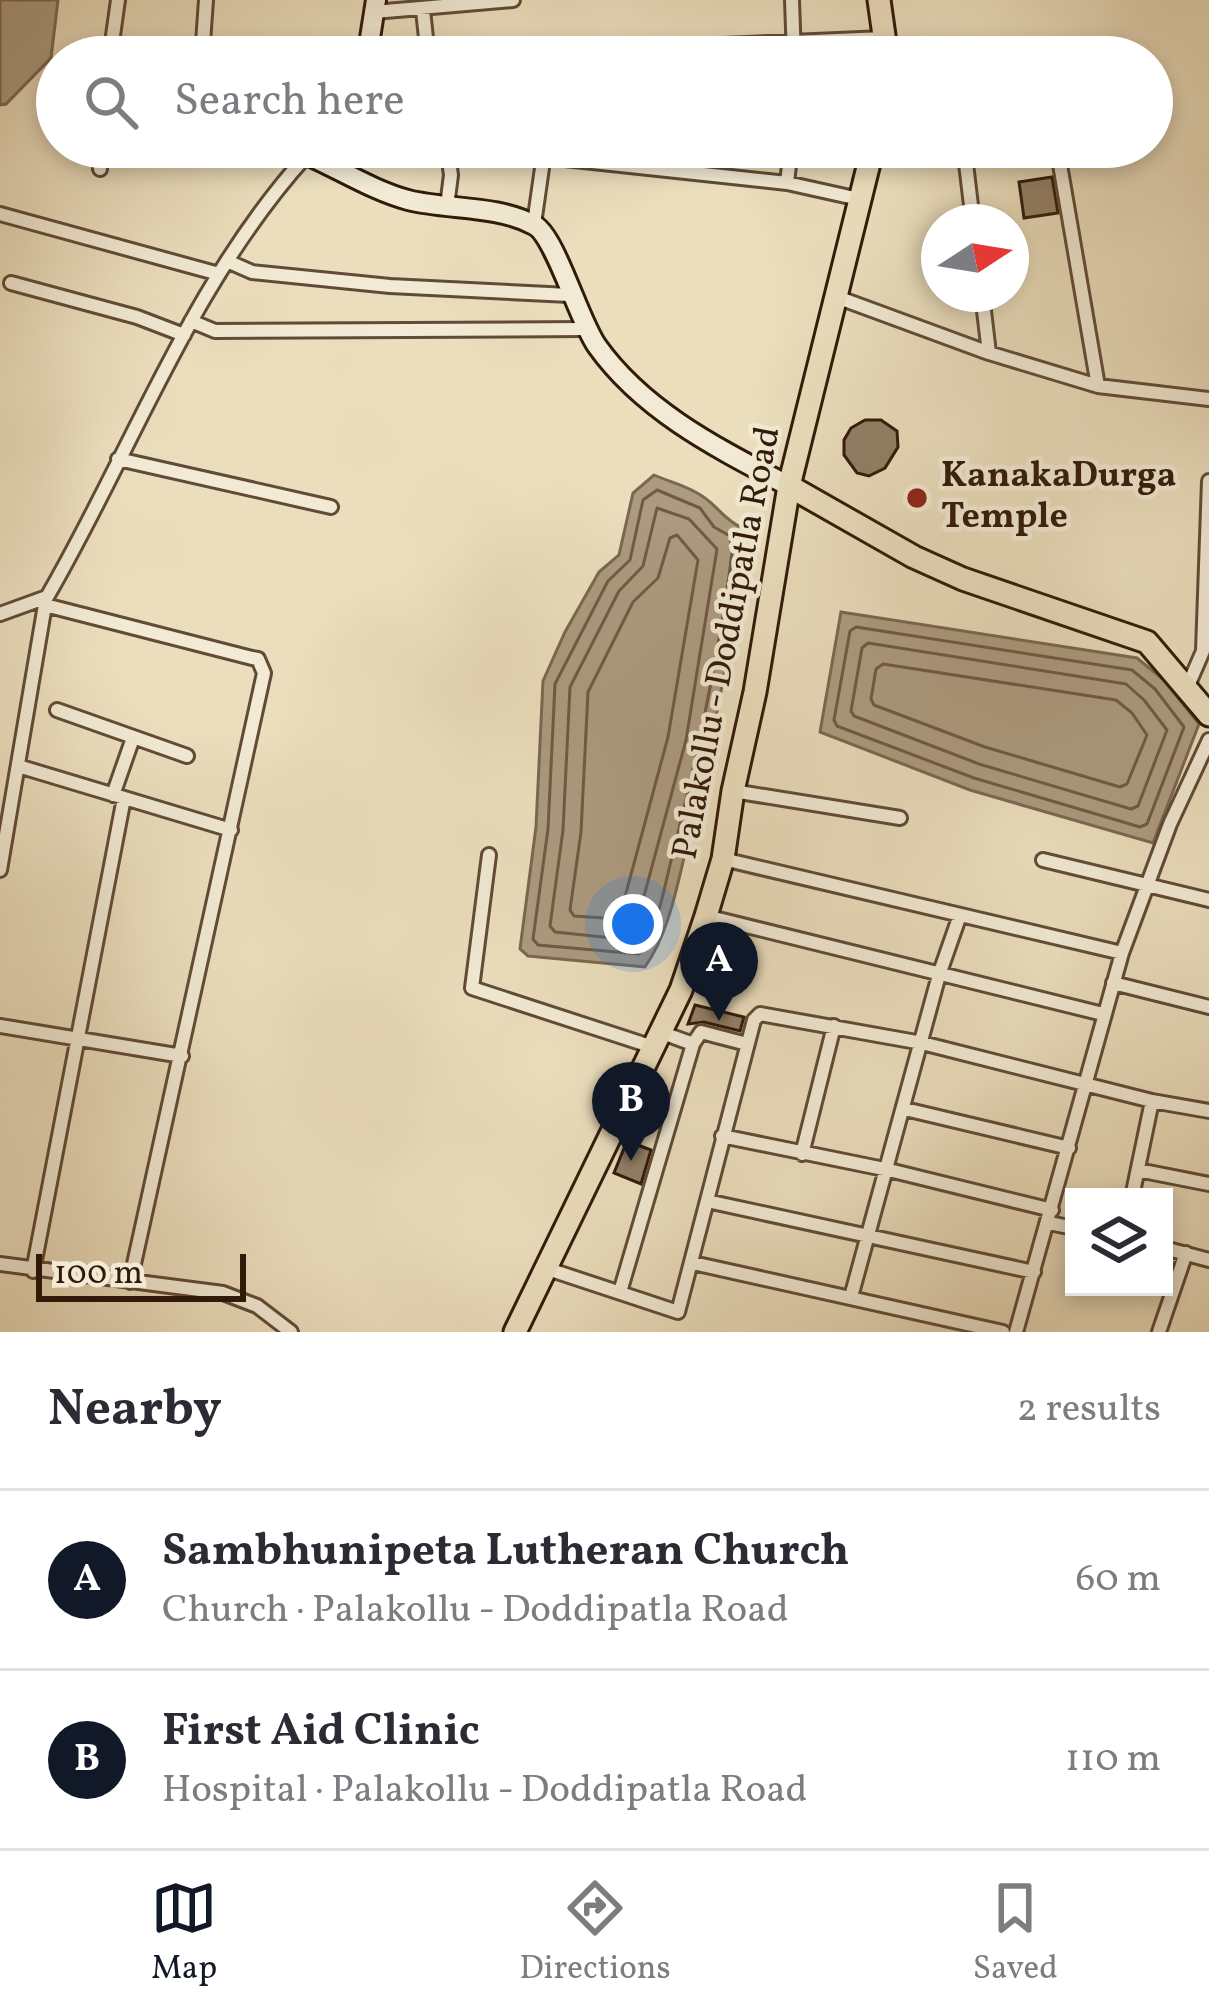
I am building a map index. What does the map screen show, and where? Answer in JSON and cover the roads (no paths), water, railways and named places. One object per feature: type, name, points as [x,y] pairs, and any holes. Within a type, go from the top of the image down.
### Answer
[{"type":"main road","points":[[879,0],[884,36]]},
{"type":"main road","name":"Palakollu - Doddipatla Road","points":[[515,1332],[681,990],[723,860],[789,486],[868,168]]},
{"type":"main road","points":[[789,486],[914,557],[963,579],[1147,643],[1209,715]]},
{"type":"street","points":[[113,36],[118,0]]},
{"type":"street","points":[[203,36],[206,0]]},
{"type":"street","points":[[370,36],[375,6],[423,10],[513,0]]},
{"type":"street","points":[[792,0],[794,36]]},
{"type":"street","points":[[423,10],[426,36]]},
{"type":"street","points":[[0,870],[6,803],[18,766],[46,601],[187,328],[256,214],[295,168]]},
{"type":"street","points":[[343,168],[406,200],[493,212],[534,224],[547,235],[569,295],[596,345],[638,393],[708,443],[789,486]]},
{"type":"street","points":[[447,206],[450,168]]},
{"type":"street","points":[[534,224],[543,168]]},
{"type":"street","points":[[670,168],[787,183],[859,199]]},
{"type":"street","points":[[787,183],[789,168]]},
{"type":"street","points":[[967,168],[971,204]]},
{"type":"street","points":[[1061,168],[1098,386]]},
{"type":"street","points":[[0,214],[252,272],[390,286],[569,295]]},
{"type":"street","points":[[11,283],[137,317],[215,331],[588,329]]},
{"type":"street","points":[[834,296],[989,353],[1098,386],[1209,399]]},
{"type":"street","points":[[984,312],[989,353]]},
{"type":"street","points":[[118,459],[331,507]]},
{"type":"street","points":[[1187,688],[1203,651],[1209,481]]},
{"type":"street","points":[[0,614],[46,601],[258,659],[264,673],[130,1282]]},
{"type":"street","points":[[57,710],[188,756]]},
{"type":"street","points":[[33,1270],[133,738]]},
{"type":"street","points":[[1016,1332],[1122,953],[1145,886],[1209,740]]},
{"type":"street","points":[[18,766],[231,830]]},
{"type":"street","points":[[733,791],[900,818]]},
{"type":"street","points":[[489,855],[472,988],[657,1040],[694,1044]]},
{"type":"street","points":[[723,860],[1122,953]]},
{"type":"street","points":[[1043,860],[1209,900]]},
{"type":"street","points":[[851,1297],[939,975],[960,915]]},
{"type":"street","points":[[706,916],[1103,1013]]},
{"type":"street","points":[[1113,983],[1209,1007]]},
{"type":"street","points":[[543,1268],[678,1312],[747,1044],[754,1021],[766,1013],[922,1043],[1209,1111]]},
{"type":"street","points":[[0,1026],[182,1056]]},
{"type":"street","points":[[802,1154],[834,1026]]},
{"type":"street","points":[[620,1292],[699,1033],[747,1044]]},
{"type":"street","points":[[1134,1188],[1152,1101]]},
{"type":"street","points":[[905,1109],[1070,1148]]},
{"type":"street","points":[[722,1136],[889,1170],[1065,1224]]},
{"type":"street","points":[[1138,1170],[1209,1184]]},
{"type":"street","points":[[707,1201],[1034,1272]]},
{"type":"street","points":[[1173,1249],[1209,1260]]},
{"type":"street","points":[[1159,1332],[1186,1253]]},
{"type":"street","points":[[693,1263],[1003,1332]]},
{"type":"street","points":[[0,1264],[224,1293],[257,1306],[291,1332]]},
{"type":"water","points":[[0,0],[58,0],[54,36],[36,36],[36,73],[0,105]]},
{"type":"water","points":[[654,475],[697,493],[742,528],[744,554],[719,701],[676,893],[645,967],[528,956],[520,949],[536,827],[543,681],[599,572],[619,555],[633,493]]},
{"type":"water","points":[[841,612],[1137,658],[1164,680],[1199,724],[1153,843],[970,790],[820,732]]},
{"type":"place","name":"KanakaDurga Temple","points":[[917,498]]},
{"type":"place","name":"Sambhunipeta Lutheran Church","points":[[719,1021]]},
{"type":"place","name":"First Aid Clinic","points":[[631,1161]]}]
